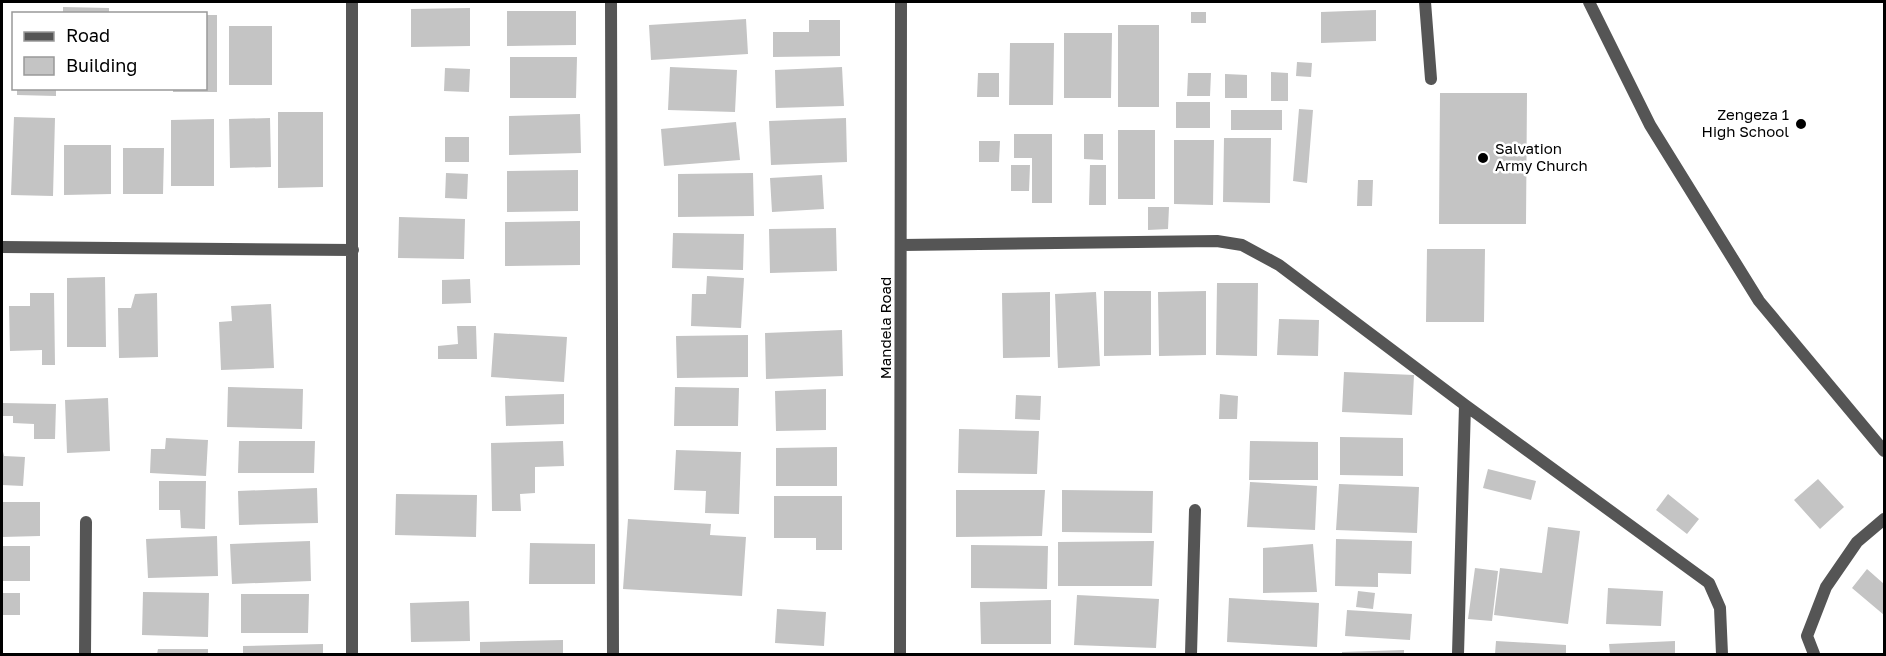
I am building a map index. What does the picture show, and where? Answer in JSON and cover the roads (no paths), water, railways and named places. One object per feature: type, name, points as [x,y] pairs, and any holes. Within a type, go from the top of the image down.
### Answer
[{"type":"street","points":[[352,2],[352,654]]},
{"type":"street","points":[[611,2],[613,654]]},
{"type":"street","name":"Mandela Road","points":[[900,654],[901,2]]},
{"type":"street","points":[[1425,2],[1431,79]]},
{"type":"street","points":[[1589,2],[1650,125],[1759,301],[1884,451]]},
{"type":"street","points":[[902,245],[1217,241],[1242,245],[1279,265],[1465,405],[1709,583],[1720,608],[1722,654]]},
{"type":"street","points":[[2,247],[353,250]]},
{"type":"street","points":[[1458,654],[1465,405]]},
{"type":"street","points":[[1191,654],[1195,510]]},
{"type":"street","points":[[1814,654],[1807,636],[1826,587],[1857,542],[1884,519]]},
{"type":"street","points":[[86,522],[86,654]]},
{"type":"place","name":"Zengeza 1 High School","points":[[1801,124]]},
{"type":"place","name":"Salvation Army Church","points":[[1483,158]]}]
